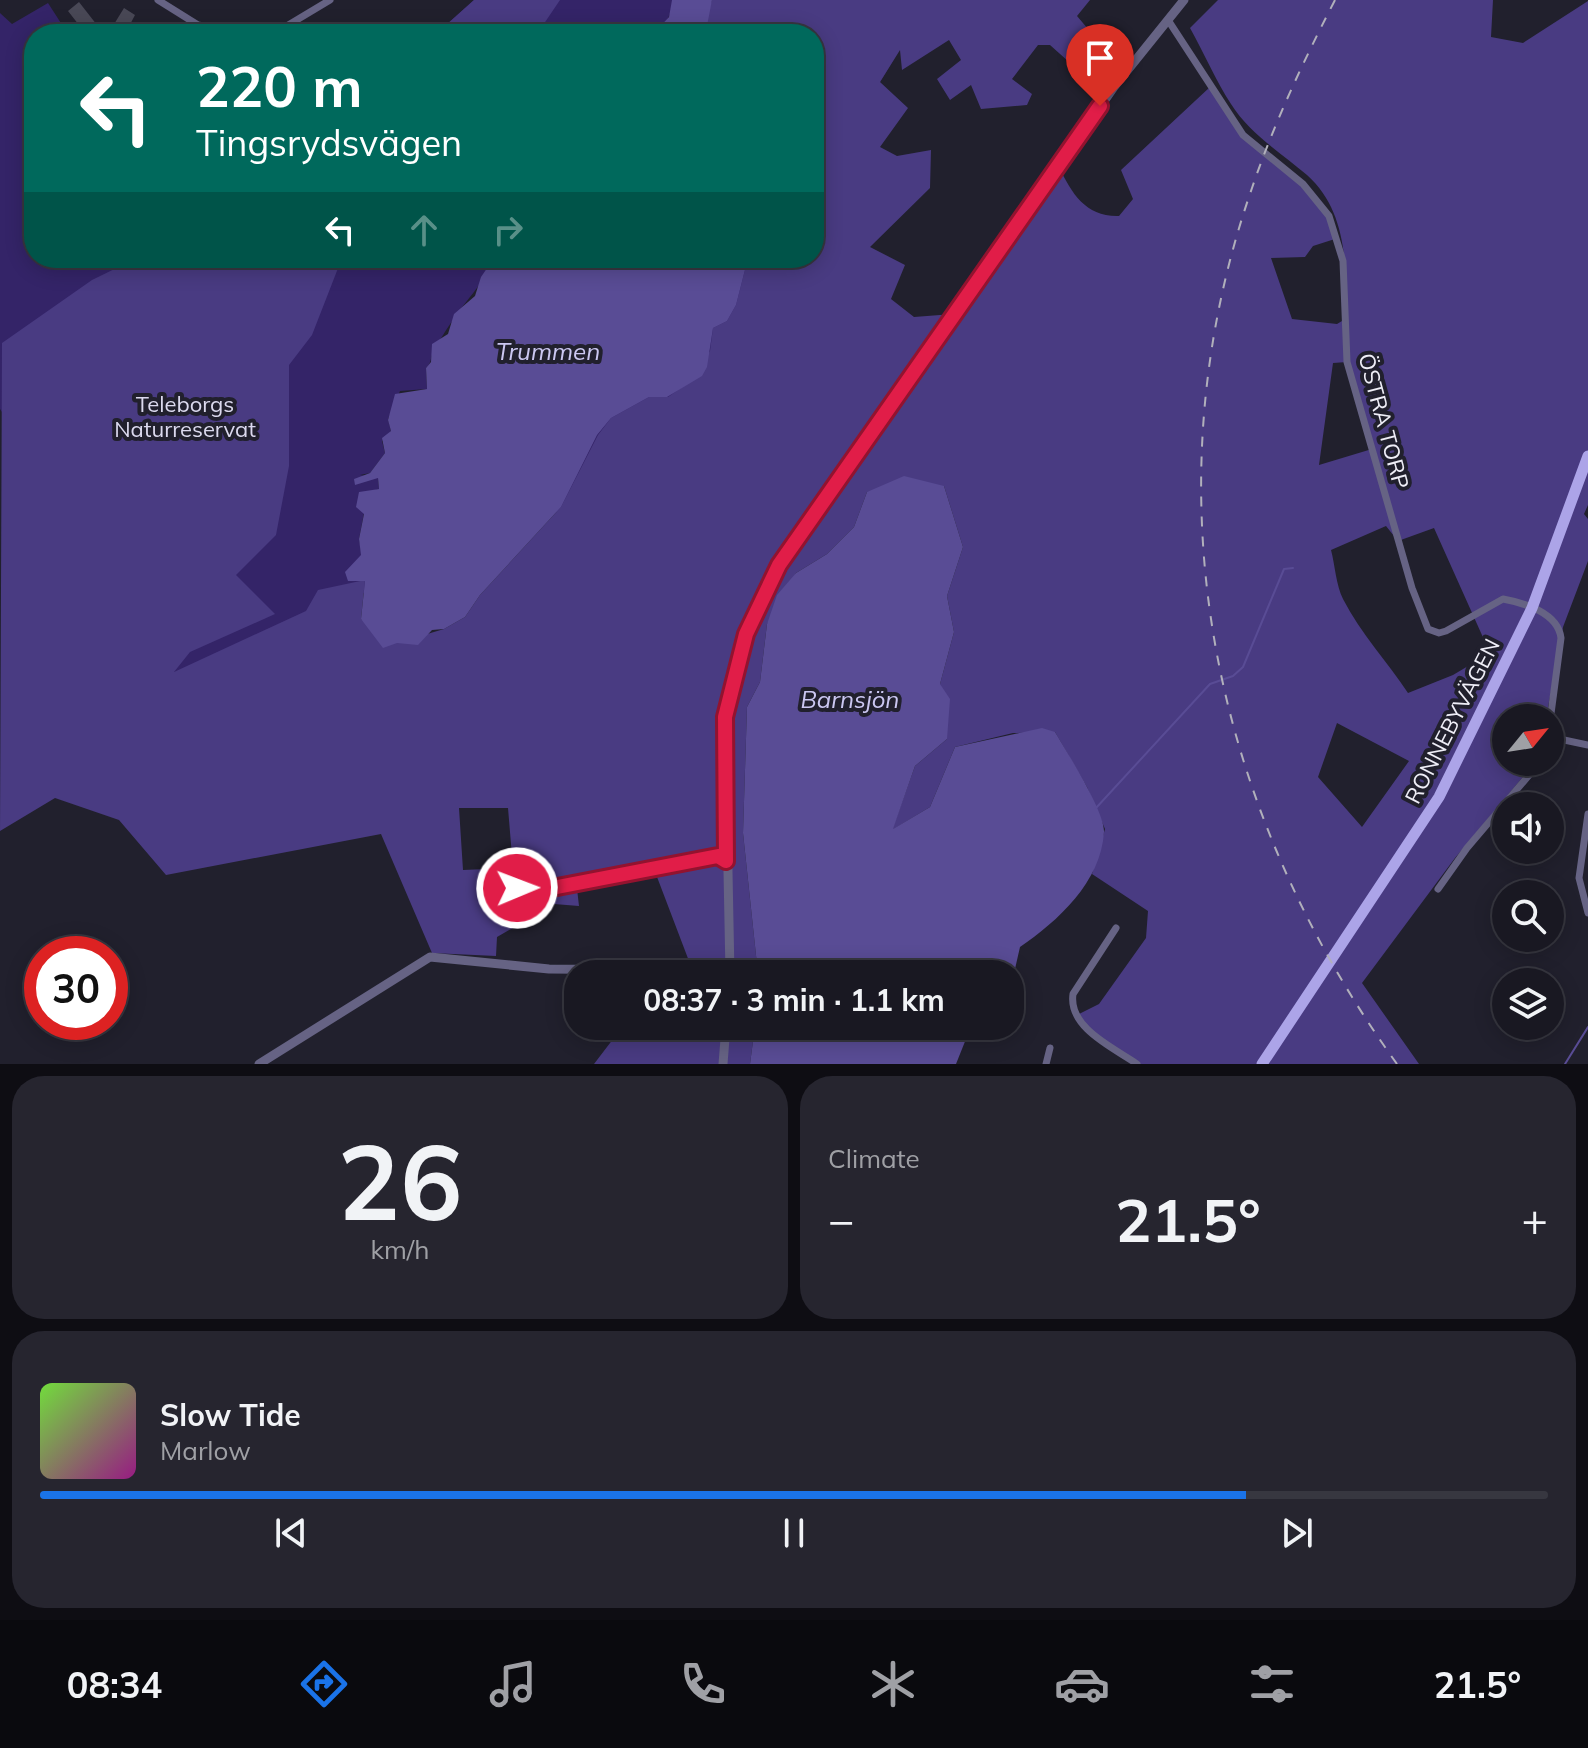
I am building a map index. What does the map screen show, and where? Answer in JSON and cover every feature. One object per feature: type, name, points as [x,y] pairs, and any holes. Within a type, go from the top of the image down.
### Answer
[{"type":"main road","name":"RONNEBYVÄGEN","points":[[1262,1064],[1439,797],[1532,608],[1588,456]]},
{"type":"street","points":[[158,0],[196,24]]},
{"type":"street","points":[[292,24],[306,18],[330,0]]},
{"type":"street","points":[[729,960],[725,717],[746,634],[779,565],[1114,87],[1184,0]]},
{"type":"street","name":"ÖSTRA TORP","points":[[1168,20],[1243,135],[1317,198],[1338,238],[1343,261],[1347,362],[1412,588],[1428,629],[1439,633],[1446,631],[1503,599],[1532,608]]},
{"type":"street","points":[[1532,608],[1552,618],[1559,627],[1552,704]]},
{"type":"street","points":[[1564,740],[1588,745]]},
{"type":"street","points":[[1438,889],[1467,848],[1528,776]]},
{"type":"street","points":[[1588,814],[1579,878],[1588,913]]},
{"type":"street","points":[[521,894],[718,856],[726,861]]},
{"type":"street","points":[[1116,928],[1078,986],[1072,1003],[1082,1023],[1137,1064]]},
{"type":"street","points":[[259,1064],[430,957],[564,969]]},
{"type":"street","points":[[723,1064],[725,1040]]},
{"type":"street","points":[[1046,1064],[1050,1048]]},
{"type":"green space","points":[[474,0],[672,0],[671,10],[663,24],[447,24]]},
{"type":"green space","points":[[474,0],[560,0],[544,24],[447,24]]},
{"type":"green space","name":"Teleborgs Naturreservat","points":[[712,0],[804,24],[705,24]]},
{"type":"green space","points":[[712,0],[1090,0],[1077,16],[1094,36],[1069,62],[1050,45],[1038,45],[1012,79],[1032,94],[1027,105],[981,109],[971,85],[950,100],[937,79],[961,60],[949,40],[902,70],[900,50],[880,82],[908,108],[880,147],[897,156],[931,150],[930,188],[870,247],[905,265],[891,299],[914,317],[953,314],[1059,167],[1075,195],[1089,208],[1098,213],[1119,216],[1133,199],[1121,170],[1210,87],[1243,135],[1317,198],[1338,238],[1313,246],[1305,257],[1271,258],[1292,319],[1337,324],[1347,318],[1345,260],[1330,206],[1307,175],[1238,114],[1190,28],[1218,0],[1493,0],[1491,37],[1523,43],[1588,1],[1588,505],[1584,514],[1588,519],[1588,561],[1563,627],[1549,704],[1492,704],[1492,776],[1522,778],[1510,792],[1492,792],[1492,814],[1455,858],[1362,983],[1419,1064],[1137,1064],[1086,1029],[1077,1015],[1099,1004],[1146,938],[1148,911],[1092,874],[1105,829],[1087,787],[1055,732],[1013,733],[955,747],[930,807],[892,830],[915,766],[947,739],[940,684],[954,632],[947,596],[963,547],[944,486],[867,492],[854,527],[827,554],[796,573],[767,624],[760,682],[747,707],[743,833],[757,960],[689,960],[654,869],[576,880],[579,906],[554,904],[497,937],[496,956],[432,953],[381,834],[166,875],[119,820],[55,798],[0,831],[2,343],[92,280],[117,268],[338,268],[312,335],[289,365],[289,466],[276,535],[236,575],[275,614],[190,652],[174,672],[306,611],[318,590],[365,580],[361,619],[397,643],[444,629],[465,617],[480,595],[561,507],[598,435],[611,418],[649,397],[668,397],[694,379],[710,351],[713,328],[727,321],[736,305],[745,268],[824,268],[824,24],[705,24]],"holes":[[[1347,362],[1372,449],[1319,465],[1333,363]],[[1386,526],[1398,541],[1434,528],[1490,653],[1453,675],[1408,693],[1343,599],[1331,550]],[[1337,723],[1409,761],[1362,827],[1318,777]],[[459,808],[508,808],[513,868],[463,870]]]},
{"type":"green space","name":"Teleborgs Naturreservat","points":[[48,3],[62,24],[24,24],[24,268],[490,268],[433,352],[426,368],[427,389],[400,391],[388,419],[391,431],[382,441],[385,453],[370,473],[360,475],[378,478],[379,489],[368,492],[359,539],[362,555],[354,565],[743,268],[817,268],[587,499],[173,673],[0,409],[0,13],[12,24]]},
{"type":"green space","name":"Teleborgs Naturreservat","points":[[824,29],[900,49],[880,82],[836,249],[824,261]]},
{"type":"green space","points":[[612,1040],[753,1040],[750,1064],[594,1064]]},
{"type":"water","points":[[672,0],[712,0],[707,24],[662,24],[669,17]]},
{"type":"water","name":"Trummen","points":[[487,268],[745,268],[736,305],[727,321],[713,328],[707,367],[702,376],[667,397],[649,397],[611,418],[597,435],[561,507],[480,595],[465,617],[444,629],[432,630],[418,645],[397,643],[383,648],[361,619],[365,581],[348,581],[345,572],[361,555],[359,539],[364,514],[356,507],[359,492],[379,489],[378,478],[355,485],[354,479],[370,473],[385,453],[382,438],[391,431],[388,420],[395,394],[427,389],[426,368],[431,362],[432,344],[448,334],[454,314],[475,296]]},
{"type":"water","name":"Barnsjön","points":[[904,476],[944,486],[963,547],[947,596],[954,632],[940,684],[950,699],[947,739],[915,766],[893,829],[930,807],[955,747],[1042,728],[1055,732],[1103,823],[1101,850],[1086,884],[1049,925],[1020,947],[1017,960],[757,960],[743,833],[747,707],[760,682],[767,624],[777,595],[796,573],[827,554],[854,527],[867,492]]},
{"type":"water","points":[[753,1040],[966,1040],[956,1064],[750,1064]]},
{"type":"building","points":[[79,2],[96,24],[78,24],[68,11]]},
{"type":"building","points":[[124,8],[135,15],[130,24],[114,24]]},
{"type":"waterway","points":[[1096,808],[1210,684],[1233,676],[1243,667],[1284,569],[1293,568]]},
{"type":"waterway","points":[[1565,1064],[1588,1027]]},
{"type":"railway","points":[[1335,0],[1290,92],[1261,164],[1220,302],[1204,417],[1202,531],[1215,644],[1241,754],[1281,861],[1333,965],[1397,1064]]},
{"type":"route","points":[[517,888],[521,894],[718,856],[726,861],[725,717],[746,634],[779,565],[1100,106]]}]
